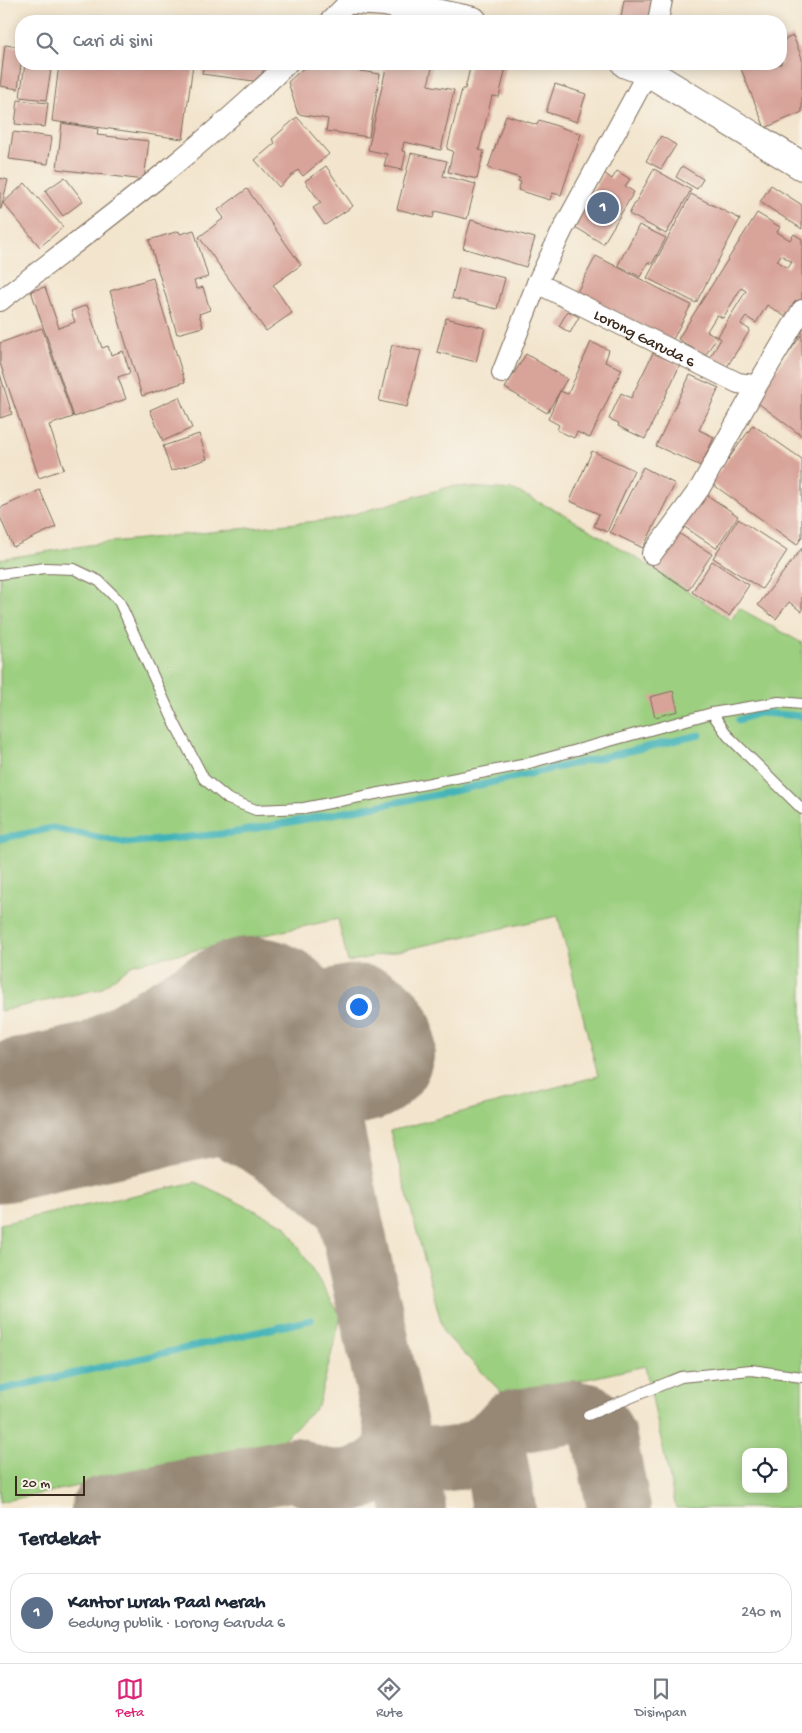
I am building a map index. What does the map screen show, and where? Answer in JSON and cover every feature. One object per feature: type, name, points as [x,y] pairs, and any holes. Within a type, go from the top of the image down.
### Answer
[{"type":"main road","points":[[353,0],[385,1],[447,15]]},
{"type":"main road","points":[[646,70],[802,166]]},
{"type":"street","points":[[337,15],[353,0]]},
{"type":"street","points":[[659,15],[662,0]]},
{"type":"street","points":[[0,301],[183,158],[281,70]]},
{"type":"street","points":[[502,373],[538,283],[640,70]]},
{"type":"street","name":"Lorong Garuda 6","points":[[538,283],[738,382],[756,387]]},
{"type":"street","points":[[652,554],[700,488],[756,387],[802,310]]},
{"type":"lane","points":[[0,574],[45,568],[74,569],[99,581],[119,601],[175,724],[204,779],[228,800],[256,810],[304,808],[522,765],[712,714],[779,702],[802,704]]},
{"type":"lane","points":[[712,714],[728,736],[802,810]]},
{"type":"lane","points":[[588,1416],[681,1378],[751,1370],[802,1377]]},
{"type":"green space","points":[[452,486],[514,490],[565,515],[653,568],[731,620],[739,608],[802,643],[802,1508],[676,1508],[645,1366],[506,1397],[444,1333],[390,1131],[598,1076],[558,916],[348,962],[338,919],[133,964],[100,989],[0,1011],[0,559],[102,543],[337,519]]},
{"type":"green space","points":[[196,1182],[285,1225],[341,1316],[318,1406],[277,1445],[0,1502],[0,1224]]},
{"type":"building","points":[[624,0],[652,0],[648,15],[621,15]]},
{"type":"building","points":[[793,36],[802,58],[802,112],[765,128],[741,70],[787,70],[787,38]]},
{"type":"building","points":[[5,45],[15,46],[15,70],[20,70],[18,89],[0,86]]},
{"type":"building","points":[[24,70],[51,70],[46,100],[20,97]]},
{"type":"building","points":[[58,70],[192,70],[183,139],[52,121]]},
{"type":"building","points":[[203,70],[263,70],[261,82],[202,74]]},
{"type":"building","points":[[301,70],[353,70],[380,74],[369,137],[326,131],[328,119],[298,114],[288,82]]},
{"type":"building","points":[[386,70],[432,70],[428,85],[454,90],[441,150],[404,142],[402,151],[406,152],[402,170],[384,166],[387,154],[368,150]]},
{"type":"building","points":[[470,70],[505,70],[499,97],[492,96],[479,150],[484,151],[477,179],[448,172],[453,151],[447,149],[462,89],[465,89]]},
{"type":"building","points":[[555,84],[586,94],[577,122],[546,112]]},
{"type":"building","points":[[18,100],[48,103],[45,127],[15,124]]},
{"type":"building","points":[[506,115],[537,125],[539,120],[581,134],[561,195],[552,193],[550,200],[518,190],[521,182],[518,181],[520,178],[488,168]]},
{"type":"building","points":[[297,117],[329,154],[303,176],[298,170],[279,187],[255,160],[275,143],[272,139]]},
{"type":"building","points":[[62,123],[98,129],[97,135],[149,141],[144,180],[57,169]]},
{"type":"building","points":[[13,132],[52,137],[48,164],[9,159]]},
{"type":"building","points":[[661,136],[676,145],[661,169],[646,161]]},
{"type":"building","points":[[411,153],[447,161],[443,176],[476,184],[467,219],[435,211],[433,218],[397,209]]},
{"type":"building","points":[[326,166],[353,206],[325,225],[313,208],[321,203],[305,181]]},
{"type":"building","points":[[682,166],[703,179],[697,189],[676,177]]},
{"type":"building","points":[[654,169],[691,190],[666,234],[629,214]]},
{"type":"building","points":[[617,171],[630,179],[625,186],[634,192],[603,244],[572,225],[604,173],[612,179]]},
{"type":"building","points":[[65,177],[83,201],[63,216],[45,191]]},
{"type":"building","points":[[0,178],[8,180],[1,209],[0,209]]},
{"type":"building","points":[[25,183],[63,227],[40,247],[3,203]]},
{"type":"building","points":[[771,185],[802,205],[802,229],[760,202]]},
{"type":"building","points":[[247,189],[301,265],[273,285],[292,313],[266,331],[199,237],[224,218],[218,210]]},
{"type":"building","points":[[691,194],[740,219],[696,303],[647,278]]},
{"type":"building","points":[[757,213],[780,227],[777,232],[790,240],[794,234],[802,239],[802,305],[792,321],[767,305],[756,323],[746,317],[741,324],[750,330],[725,370],[709,359],[721,339],[718,336],[746,291],[741,288],[723,318],[717,315],[707,331],[717,337],[705,356],[678,339]],"holes":[[[781,255],[792,262],[788,268],[777,261]]]},
{"type":"building","points":[[471,220],[535,238],[526,267],[463,248]]},
{"type":"building","points":[[639,225],[666,238],[652,264],[648,262],[640,277],[618,265]]},
{"type":"building","points":[[194,230],[208,277],[194,281],[197,289],[203,287],[210,310],[199,314],[203,327],[177,334],[149,240],[179,231],[180,234]]},
{"type":"building","points":[[596,256],[691,305],[672,341],[577,292]]},
{"type":"building","points":[[459,267],[505,278],[497,309],[452,298]]},
{"type":"building","points":[[153,278],[185,382],[142,396],[110,291]]},
{"type":"building","points":[[45,287],[59,328],[75,322],[71,311],[87,305],[102,348],[108,346],[111,355],[123,351],[130,373],[118,377],[126,399],[74,417],[31,291]]},
{"type":"building","points":[[568,311],[579,317],[570,333],[559,326]]},
{"type":"building","points":[[802,316],[802,436],[754,400],[801,336],[792,330]]},
{"type":"building","points":[[446,318],[485,328],[476,362],[437,352]]},
{"type":"building","points":[[42,328],[73,417],[49,425],[64,469],[39,478],[0,363],[0,343]]},
{"type":"building","points":[[591,342],[609,350],[605,362],[622,369],[590,438],[577,432],[574,438],[557,430],[559,425],[548,419],[560,391],[568,394]]},
{"type":"building","points":[[392,345],[421,351],[407,407],[379,401]]},
{"type":"building","points":[[653,353],[680,365],[645,439],[618,426],[619,423],[609,419],[621,393],[631,398]]},
{"type":"building","points":[[526,354],[567,379],[547,413],[505,388]]},
{"type":"building","points":[[0,374],[12,414],[0,418]]},
{"type":"building","points":[[690,375],[719,388],[699,430],[714,437],[701,466],[656,446]]},
{"type":"building","points":[[179,397],[192,428],[163,441],[150,410]]},
{"type":"building","points":[[753,425],[802,459],[802,537],[797,545],[711,483]]},
{"type":"building","points":[[199,434],[207,459],[171,471],[163,446]]},
{"type":"building","points":[[592,451],[634,470],[607,532],[594,526],[599,514],[570,501]]},
{"type":"building","points":[[643,467],[675,484],[643,548],[610,532]]},
{"type":"building","points":[[40,490],[56,527],[13,547],[0,517],[0,508]]},
{"type":"building","points":[[704,493],[738,516],[716,548],[683,526]]},
{"type":"building","points":[[738,519],[787,551],[762,589],[713,558]]},
{"type":"building","points":[[675,531],[712,554],[688,590],[652,566]]},
{"type":"building","points":[[802,548],[802,612],[789,602],[776,619],[758,605]]},
{"type":"building","points":[[712,561],[749,585],[729,616],[692,592]]},
{"type":"building","points":[[673,691],[678,711],[655,717],[650,697]]},
{"type":"waterway","points":[[739,720],[759,713],[802,716]]},
{"type":"waterway","points":[[0,839],[52,828],[127,843],[232,833],[441,794],[700,735]]},
{"type":"waterway","points":[[0,1390],[311,1320]]},
{"type":"taxiway","points":[[0,1111],[229,973],[248,969],[264,970],[279,974],[304,992],[320,1018],[324,1033],[325,1054],[319,1071],[301,1097],[290,1107],[278,1114],[255,1119],[231,1115],[217,1108],[190,1088],[170,1083],[150,1085],[98,1101]]},
{"type":"taxiway","points":[[325,1051],[331,1123],[414,1508]]},
{"type":"taxiway","points":[[206,1116],[260,1143],[309,1174],[348,1208]]},
{"type":"taxiway","points":[[103,1508],[294,1469],[324,1480],[352,1480],[366,1476],[378,1468],[390,1458],[400,1445],[419,1456],[441,1460],[463,1457],[482,1448],[498,1436],[511,1422],[572,1412],[588,1415],[599,1426],[605,1439],[619,1508]]},
{"type":"taxiway","points":[[492,1440],[504,1508]]},
{"type":"runway","points":[[0,1123],[356,1044]]},
{"type":"place","name":"Kantor Lurah Paal Merah","points":[[603,208]]}]
